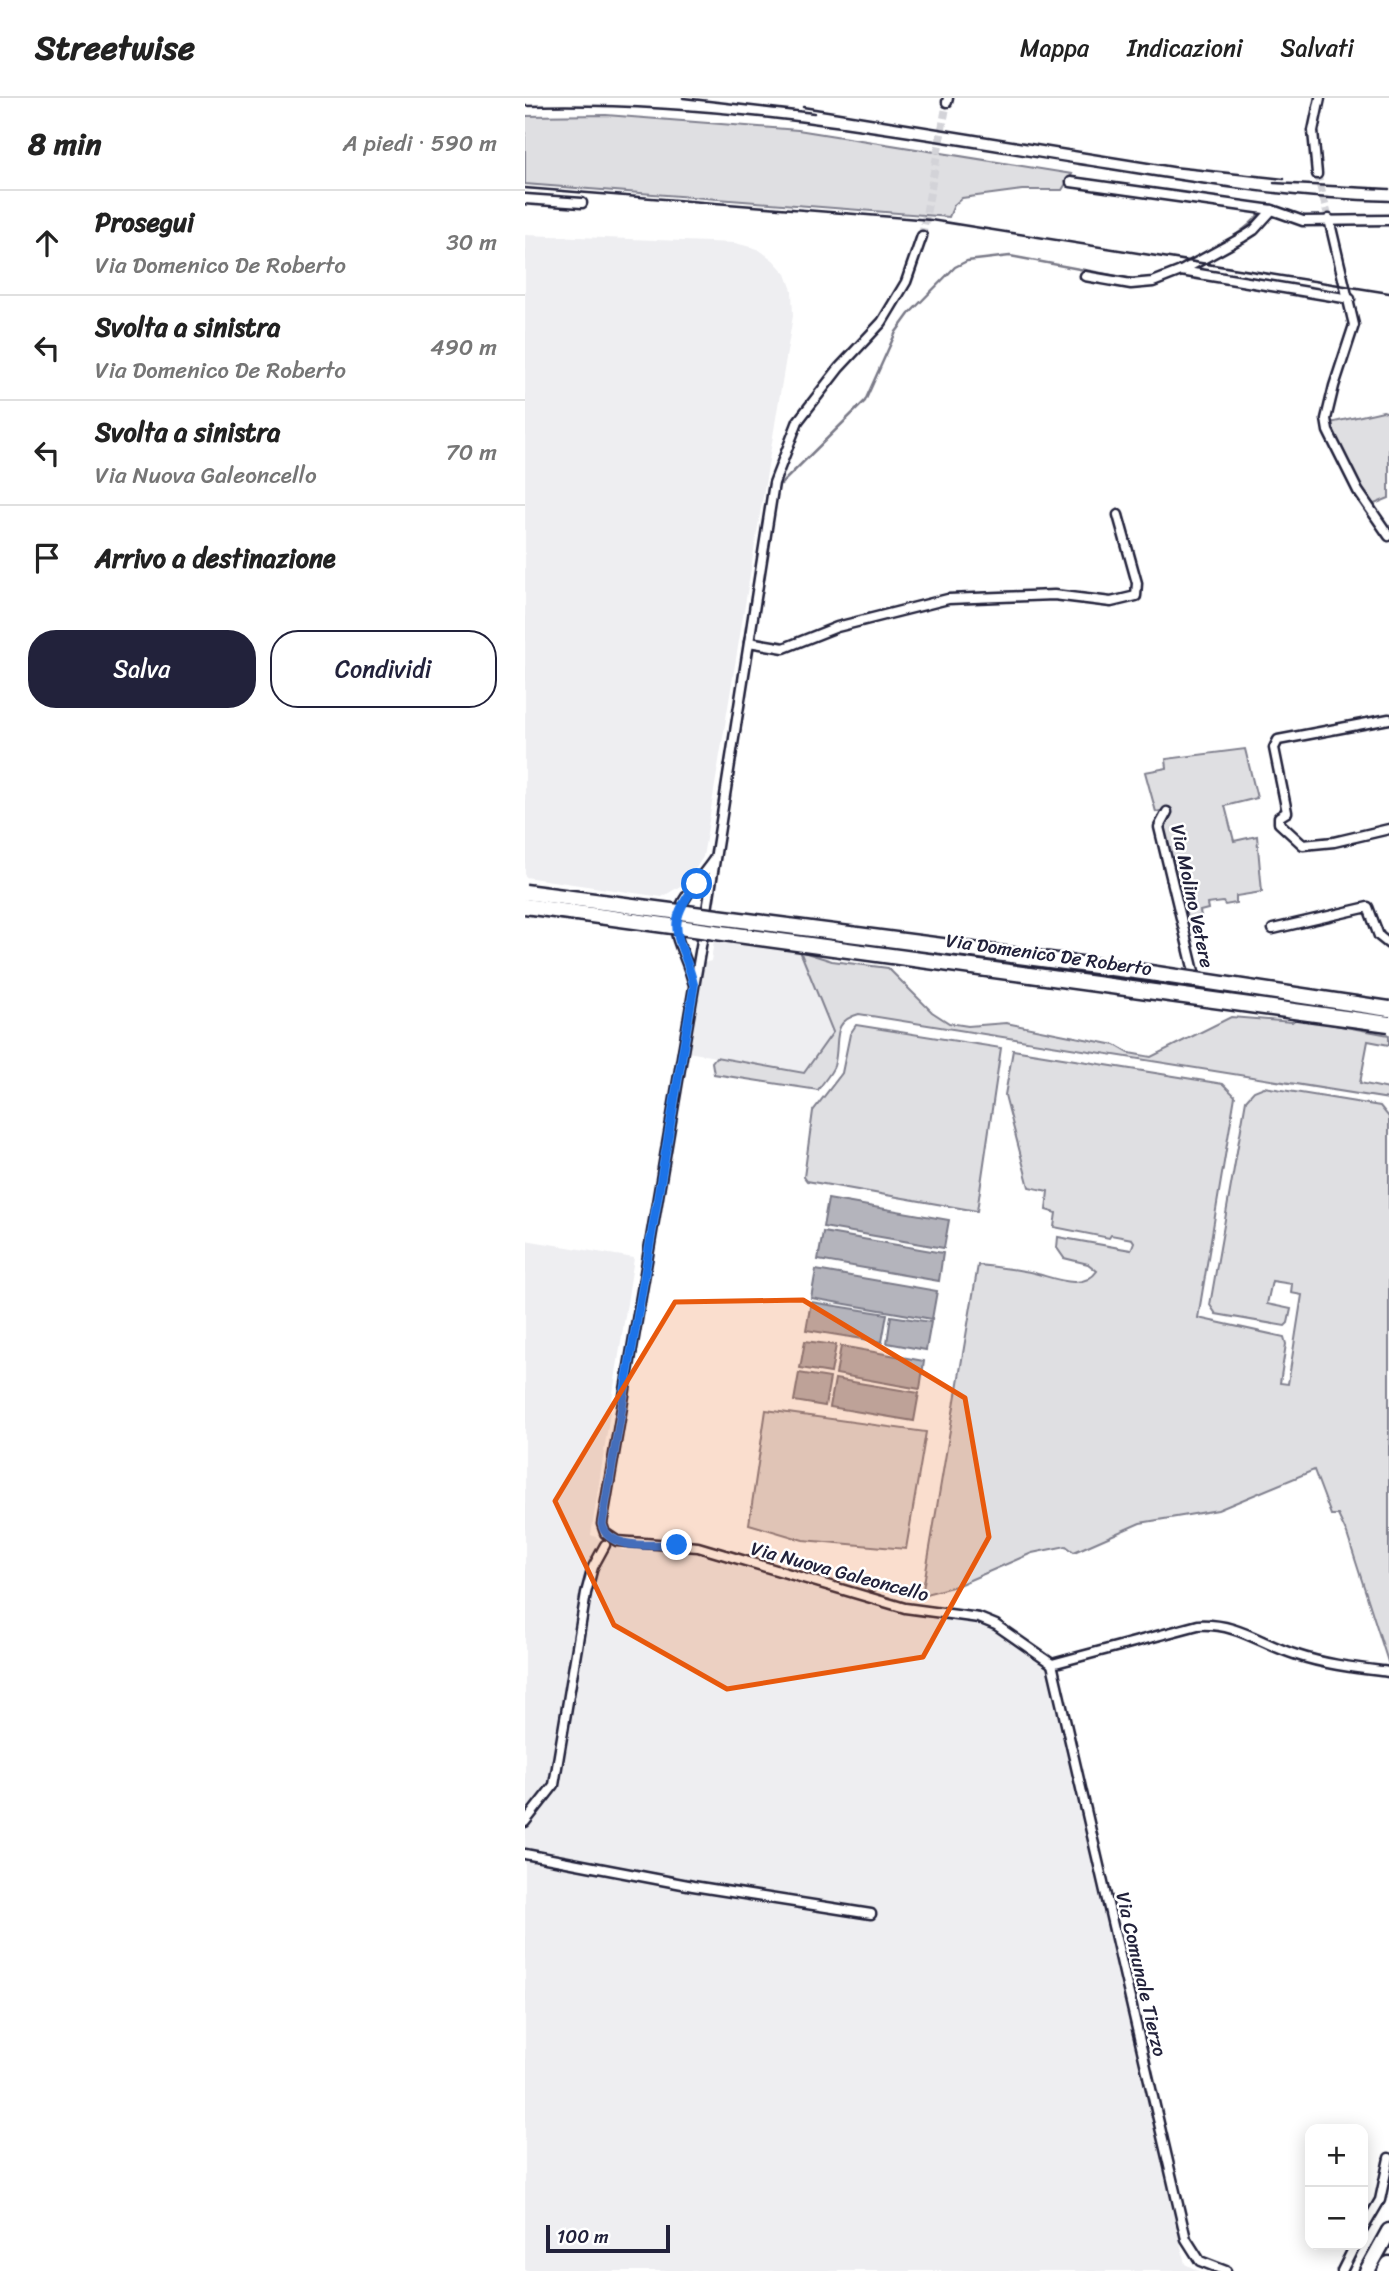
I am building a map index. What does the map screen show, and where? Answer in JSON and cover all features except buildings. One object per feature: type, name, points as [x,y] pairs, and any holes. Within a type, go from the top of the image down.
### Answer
[{"type":"highway","points":[[525,892],[1150,973],[1389,1009]]},
{"type":"highway","points":[[525,906],[1389,1024]]},
{"type":"highway","points":[[1367,2271],[1389,2231]]},
{"type":"highway","points":[[1385,2271],[1389,2264]]},
{"type":"street","points":[[1317,174],[1313,131],[1320,98]]},
{"type":"street","points":[[1071,182],[1272,210],[1303,221],[1389,220]]},
{"type":"street","points":[[525,199],[582,203]]},
{"type":"street","points":[[1085,276],[1143,284],[1181,271],[1254,230],[1272,210]]},
{"type":"street","points":[[1329,219],[1354,324],[1333,386],[1326,419],[1328,431],[1358,491],[1389,536]]},
{"type":"street","points":[[525,1822],[554,1785],[586,1592],[593,1567],[607,1541],[602,1521],[705,923],[773,483],[798,421],[839,368],[882,322],[906,282],[922,236]]},
{"type":"street","points":[[1181,271],[1350,299]]},
{"type":"street","points":[[749,642],[784,648],[837,627],[948,598],[1054,595],[1111,601],[1136,596],[1137,583],[1118,515]]},
{"type":"street","points":[[1389,719],[1277,740],[1274,748],[1287,809],[1286,814],[1279,817],[1279,823],[1303,845],[1335,842],[1389,829]]},
{"type":"street","name":"Via Molino Vetere","points":[[1167,812],[1159,827],[1198,990]]},
{"type":"street","points":[[694,986],[688,960],[678,941],[675,919],[682,902],[715,856]]},
{"type":"street","name":"Via Domenico De Roberto","points":[[525,898],[1389,1017]]},
{"type":"street","points":[[1273,929],[1368,907],[1379,936],[1389,944]]},
{"type":"street","name":"Via Nuova Galeoncello","points":[[607,1541],[698,1547],[905,1608],[979,1618],[996,1625],[1052,1664]]},
{"type":"street","points":[[1052,1664],[1198,1625],[1214,1625],[1231,1627],[1294,1655],[1389,1672]]},
{"type":"street","name":"Via Comunale Tierzo","points":[[1052,1664],[1187,2239],[1200,2261],[1226,2271]]},
{"type":"street","points":[[525,1854],[693,1886],[871,1914]]},
{"type":"street","points":[[1380,2200],[1389,2158]]},
{"type":"street","points":[[1368,2220],[1389,2183]]},
{"type":"street","points":[[1342,2271],[1352,2250]]},
{"type":"highlighted area","points":[[803,1300],[965,1398],[989,1537],[923,1657],[727,1689],[614,1625],[555,1501],[675,1302]]},
{"type":"shaded area","points":[[606,115],[798,130],[1072,174],[1062,190],[1022,190],[962,198],[954,205],[949,217],[525,184],[525,116]]},
{"type":"shaded area","points":[[525,235],[735,243],[758,249],[773,260],[786,274],[792,290],[793,316],[703,857],[687,882],[662,897],[525,877]]},
{"type":"shaded area","points":[[1383,411],[1389,413],[1389,498],[1372,505],[1359,485],[1330,423]]},
{"type":"shaded area","points":[[1245,749],[1257,798],[1225,806],[1234,841],[1257,836],[1262,892],[1236,896],[1236,903],[1207,904],[1208,909],[1200,911],[1201,916],[1186,919],[1163,825],[1164,818],[1171,816],[1169,809],[1156,812],[1145,772],[1167,768],[1166,759]]},
{"type":"shaded area","points":[[714,940],[800,951],[833,1032],[804,1073],[688,1052],[703,963],[711,961]]},
{"type":"shaded area","points":[[800,951],[832,961],[888,968],[932,1012],[949,1023],[968,1026],[1006,1023],[1115,1045],[1129,1053],[1151,1057],[1231,1017],[1292,1022],[1297,1018],[1389,1035],[1389,1045],[1368,1041],[1360,1083],[1389,1089],[1389,1099],[859,1014],[843,1022],[838,1034],[834,1066],[818,1090],[714,1074],[712,1062],[716,1057],[804,1073],[833,1032]]},
{"type":"shaded area","points":[[856,1025],[1001,1048],[977,1211],[807,1181],[804,1177],[813,1111],[842,1073],[850,1034]]},
{"type":"shaded area","points":[[1013,1050],[1223,1084],[1235,1096],[1198,1318],[1284,1337],[1286,1344],[1280,1383],[1288,1384],[1302,1295],[1291,1293],[1292,1284],[1272,1281],[1267,1304],[1291,1309],[1285,1326],[1216,1314],[1210,1305],[1246,1100],[1254,1091],[1264,1087],[1380,1106],[1389,1117],[1389,1665],[1347,1534],[1338,1515],[1331,1515],[1314,1470],[1218,1510],[1140,1523],[1074,1552],[1066,1546],[1032,1553],[956,1586],[922,1595],[978,1265],[1067,1281],[1084,1281],[1097,1271],[1088,1264],[1064,1258],[1057,1248],[1058,1237],[1131,1250],[1134,1242],[1132,1239],[1111,1235],[1109,1238],[1054,1227],[1056,1213],[1046,1210],[1048,1191],[1029,1187],[1005,1095]]},
{"type":"shaded area","points":[[828,1199],[949,1220],[944,1248],[823,1227]]},
{"type":"shaded area","points":[[823,1232],[943,1253],[939,1281],[818,1260]]},
{"type":"shaded area","points":[[525,1240],[634,1258],[591,1535],[623,1550],[661,1548],[690,1551],[932,1617],[969,1620],[997,1630],[1051,1668],[1185,2264],[1199,2271],[525,2271]]},
{"type":"shaded area","points":[[816,1270],[937,1291],[932,1319],[811,1298]]},
{"type":"shaded area","points":[[811,1302],[887,1314],[882,1342],[806,1330]]},
{"type":"shaded area","points":[[891,1316],[931,1322],[926,1350],[887,1343]]},
{"type":"shaded area","points":[[805,1341],[836,1345],[831,1373],[800,1368]]},
{"type":"shaded area","points":[[841,1346],[924,1361],[920,1389],[836,1374]]},
{"type":"shaded area","points":[[799,1373],[830,1378],[825,1406],[794,1401]]},
{"type":"shaded area","points":[[835,1379],[919,1393],[914,1421],[830,1407]]},
{"type":"shaded area","points":[[766,1410],[926,1432],[906,1549],[803,1540],[749,1524]]},
{"type":"waterway","points":[[1148,279],[1192,261],[1226,241],[1253,221],[1260,212]]},
{"type":"waterway","points":[[781,484],[865,401],[896,332],[909,314],[955,267],[967,261],[1010,256],[1138,280]]},
{"type":"tunnel","points":[[922,236],[947,102]]},
{"type":"tunnel","points":[[1317,174],[1329,219]]},
{"type":"railway","points":[[683,98],[814,113]]},
{"type":"railway","points":[[525,106],[599,106],[746,115],[892,134],[1249,190],[1389,201]]},
{"type":"railway","points":[[803,107],[1174,167],[1284,179]]},
{"type":"railway","points":[[1274,183],[1389,189]]},
{"type":"railway","points":[[525,188],[931,220],[1389,293]]},
{"type":"route","points":[[677,1545],[614,1541],[605,1533],[602,1524],[694,986],[688,960],[678,941],[675,919],[682,902],[697,884]]}]
